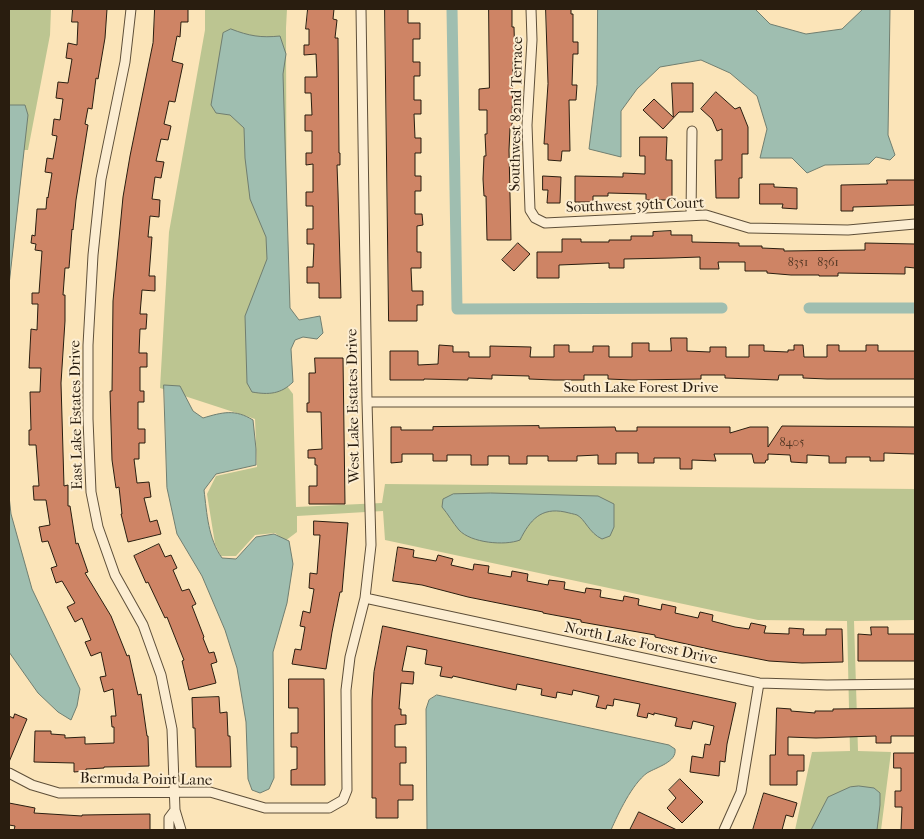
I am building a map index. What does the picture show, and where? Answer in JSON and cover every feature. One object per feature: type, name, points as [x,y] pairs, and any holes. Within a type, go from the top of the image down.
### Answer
[{"type":"street","name":"East Lake Estates Drive","points":[[131,9],[125,62],[101,179],[93,255],[88,345],[88,420],[91,492],[98,527],[115,575],[144,625],[161,676],[172,729],[175,810],[181,830]]},
{"type":"street","name":"West Lake Estates Drive","points":[[343,800],[347,790],[346,690],[352,648],[365,598],[371,545],[361,9]]},
{"type":"street","name":"Southwest 82nd Terrace","points":[[531,9],[532,40],[527,125],[530,210],[535,218]]},
{"type":"street","points":[[692,131],[692,216]]},
{"type":"street","name":"Southwest 39th Court","points":[[535,218],[546,223],[706,215],[749,228],[848,230],[915,224]]},
{"type":"street","name":"South Lake Forest Drive","points":[[367,402],[915,402]]},
{"type":"street","name":"North Lake Forest Drive","points":[[365,598],[759,683],[808,685],[915,684]]},
{"type":"street","points":[[724,830],[741,792],[759,683]]},
{"type":"street","name":"Bermuda Point Lane","points":[[9,773],[32,785],[59,793],[210,792],[264,808],[329,808],[343,800]]},
{"type":"street","name":"East Lake Estates Drive","points":[[169,830],[169,818],[175,810]]},
{"type":"green space","points":[[9,9],[51,9],[50,35],[28,150],[24,150],[9,285]]},
{"type":"green space","points":[[205,9],[287,9],[287,386],[293,394],[296,507],[382,503],[385,484],[915,489],[915,620],[854,621],[858,751],[891,752],[881,830],[795,830],[812,752],[850,751],[847,621],[758,620],[385,540],[383,511],[297,516],[297,532],[285,541],[275,533],[255,535],[236,556],[221,556],[215,544],[207,494],[216,476],[257,467],[255,419],[160,388],[169,232],[205,30]]},
{"type":"shaded area","points":[[598,9],[755,9],[770,24],[806,34],[842,29],[863,9],[890,9],[888,135],[895,155],[890,160],[876,157],[869,164],[825,165],[807,173],[792,158],[760,158],[767,129],[757,96],[730,73],[701,60],[660,67],[637,89],[621,111],[621,157],[589,149],[597,85]]},
{"type":"shaded area","points":[[231,29],[255,36],[280,36],[286,54],[283,74],[290,308],[299,320],[320,316],[323,333],[317,339],[303,337],[295,340],[291,349],[293,382],[284,389],[269,393],[252,392],[247,383],[245,316],[267,259],[266,237],[250,199],[245,158],[244,128],[230,115],[216,113],[211,105],[223,33]]},
{"type":"shaded area","points":[[9,105],[25,105],[28,115],[9,285]]},
{"type":"shaded area","points":[[164,385],[180,386],[193,411],[203,418],[217,414],[235,413],[253,420],[256,465],[216,474],[204,490],[211,534],[222,558],[236,559],[256,537],[274,534],[289,541],[293,564],[287,603],[273,652],[274,778],[269,789],[260,793],[252,790],[248,779],[246,722],[237,668],[225,630],[202,576],[177,534],[167,488]]},
{"type":"shaded area","points":[[491,493],[598,496],[614,504],[614,527],[610,536],[602,539],[577,515],[549,511],[532,521],[520,540],[506,543],[488,542],[471,538],[464,534],[442,507],[443,499],[453,494]]},
{"type":"shaded area","points":[[9,496],[11,514],[32,589],[80,689],[77,706],[71,720],[58,712],[38,693],[9,652]]},
{"type":"shaded area","points":[[437,695],[669,745],[675,749],[675,754],[670,761],[641,778],[626,800],[611,830],[427,830],[426,709],[429,700]]},
{"type":"shaded area","points":[[850,787],[874,788],[880,793],[877,830],[811,830],[828,797]]},
{"type":"building","points":[[73,9],[107,9],[105,38],[98,79],[96,78],[92,109],[88,108],[85,124],[88,125],[72,229],[69,268],[65,268],[63,295],[65,295],[65,321],[61,383],[64,486],[68,485],[68,506],[70,506],[76,544],[78,543],[88,572],[85,573],[111,616],[127,656],[129,655],[138,695],[141,694],[148,736],[149,766],[104,767],[74,772],[74,763],[34,762],[35,731],[51,731],[51,734],[65,735],[65,738],[85,737],[85,744],[114,743],[114,727],[112,727],[111,716],[116,716],[113,689],[104,692],[100,677],[106,676],[101,652],[91,656],[85,642],[91,640],[82,618],[75,622],[67,607],[75,603],[62,581],[56,583],[51,568],[57,566],[48,541],[42,542],[39,527],[50,525],[46,500],[34,500],[33,486],[39,486],[36,445],[29,445],[29,430],[31,430],[30,392],[40,392],[41,368],[29,368],[31,329],[37,330],[38,304],[32,304],[32,293],[39,293],[42,251],[35,250],[36,244],[31,243],[32,235],[35,236],[37,209],[46,209],[48,198],[52,173],[45,172],[47,158],[53,159],[57,136],[52,135],[54,119],[60,120],[63,99],[56,98],[58,82],[68,83],[72,59],[66,58],[68,43],[77,45],[78,22],[72,22]]},
{"type":"building","points":[[155,9],[188,9],[188,22],[181,22],[180,37],[177,36],[172,61],[183,64],[175,102],[169,101],[164,124],[171,126],[168,140],[161,139],[156,161],[164,162],[161,178],[155,177],[152,199],[160,200],[159,217],[150,216],[148,237],[152,237],[149,276],[155,276],[155,291],[142,290],[140,314],[147,314],[146,329],[140,329],[139,353],[147,353],[147,367],[140,367],[140,391],[144,391],[144,402],[138,402],[138,429],[145,429],[145,443],[139,443],[139,459],[134,459],[137,483],[149,482],[151,497],[144,498],[150,522],[157,520],[161,534],[128,542],[121,514],[119,487],[116,488],[112,460],[110,391],[112,391],[113,301],[123,197],[153,43]]},
{"type":"building","points":[[308,9],[334,9],[333,19],[337,20],[335,38],[338,38],[340,165],[337,165],[341,298],[319,298],[319,283],[307,283],[307,267],[313,267],[314,244],[307,244],[307,229],[313,229],[313,206],[306,206],[306,192],[313,192],[313,164],[306,165],[306,153],[312,153],[312,131],[305,131],[305,115],[312,115],[311,93],[305,93],[305,77],[317,77],[316,54],[304,55],[304,45],[309,45],[309,29],[306,29]]},
{"type":"building","points":[[385,9],[408,9],[408,23],[420,23],[420,39],[413,39],[413,62],[420,62],[420,76],[414,76],[414,100],[421,100],[421,114],[414,114],[415,138],[421,138],[421,153],[415,153],[415,176],[421,176],[421,191],[415,191],[415,214],[422,214],[423,225],[417,226],[417,252],[421,252],[421,268],[411,268],[412,291],[423,291],[423,305],[417,305],[417,321],[389,321]]},
{"type":"building","points":[[489,9],[512,9],[512,27],[514,27],[515,61],[513,61],[512,128],[510,128],[509,150],[511,240],[487,240],[486,196],[484,196],[483,179],[484,156],[486,156],[487,110],[479,110],[479,89],[489,88]]},
{"type":"building","points":[[546,9],[571,9],[571,14],[573,14],[573,42],[578,42],[578,54],[573,54],[572,85],[577,85],[576,100],[569,100],[570,151],[562,151],[561,161],[548,160],[548,144],[544,144],[548,84]]},
{"type":"building","points":[[672,83],[693,83],[693,112],[679,112],[663,129],[643,110],[654,99],[673,117]]},
{"type":"building","points":[[716,92],[735,109],[740,107],[748,127],[748,154],[742,154],[742,178],[739,178],[739,198],[716,198],[715,160],[722,160],[722,129],[717,131],[712,119],[701,109]]},
{"type":"building","points":[[640,137],[667,137],[666,160],[672,160],[672,200],[646,200],[646,194],[608,193],[608,196],[593,196],[593,202],[575,202],[575,176],[623,177],[623,173],[645,174],[645,156],[640,156]]},
{"type":"building","points":[[543,176],[561,177],[560,203],[547,203],[548,190],[543,190]]},
{"type":"building","points":[[887,180],[915,180],[915,205],[853,207],[853,211],[841,211],[841,185],[887,184]]},
{"type":"building","points":[[760,184],[774,184],[774,187],[797,188],[797,209],[782,208],[783,204],[760,204]]},
{"type":"building","points":[[671,231],[671,235],[692,235],[692,242],[739,243],[739,246],[762,246],[762,248],[784,249],[784,251],[865,250],[865,243],[915,244],[915,268],[905,267],[905,274],[838,273],[838,276],[819,276],[745,271],[745,262],[718,262],[719,269],[700,269],[700,257],[624,259],[624,268],[609,268],[609,263],[559,265],[559,278],[537,278],[537,252],[562,252],[562,239],[581,239],[581,242],[609,242],[609,240],[631,240],[631,236],[653,236],[653,232]]},
{"type":"building","points":[[518,243],[530,254],[514,271],[502,260]]},
{"type":"building","points":[[671,338],[687,338],[687,351],[710,352],[710,347],[726,347],[726,357],[749,357],[749,345],[764,345],[764,351],[788,352],[788,350],[794,350],[794,345],[803,345],[804,357],[827,357],[827,345],[839,345],[839,351],[866,351],[866,345],[878,345],[878,351],[915,351],[915,379],[827,379],[803,378],[803,375],[779,375],[778,380],[725,378],[725,375],[701,375],[701,379],[632,380],[608,379],[608,375],[584,375],[584,380],[554,380],[529,379],[529,376],[492,375],[492,379],[390,380],[390,351],[418,351],[418,365],[438,364],[439,345],[453,346],[453,352],[469,352],[469,357],[490,357],[490,346],[531,347],[530,357],[554,357],[554,345],[569,345],[569,352],[593,352],[593,346],[609,346],[609,357],[632,357],[632,343],[649,343],[649,351],[671,351]]},
{"type":"building","points":[[315,358],[343,358],[345,504],[309,504],[309,486],[317,486],[317,465],[315,465],[315,458],[308,458],[308,450],[322,449],[321,412],[307,412],[307,403],[309,403],[309,373],[315,373]]},
{"type":"building","points":[[539,426],[539,428],[615,427],[616,431],[637,431],[637,427],[730,427],[730,433],[750,427],[768,427],[768,447],[782,426],[915,427],[915,454],[884,453],[884,461],[870,461],[870,457],[846,457],[846,463],[829,463],[829,456],[807,455],[807,463],[791,462],[790,455],[768,454],[768,460],[765,463],[754,463],[752,454],[714,454],[716,461],[692,460],[692,469],[680,469],[680,458],[654,458],[654,463],[638,463],[638,453],[616,453],[616,464],[598,464],[598,455],[577,456],[577,461],[548,461],[548,456],[527,456],[527,464],[509,464],[509,456],[488,456],[488,465],[471,465],[471,455],[447,455],[447,461],[433,461],[433,454],[402,454],[402,462],[391,463],[391,427],[401,427],[401,430],[433,430],[433,427]]},
{"type":"building","points":[[314,521],[348,523],[342,592],[340,592],[326,669],[292,664],[295,649],[301,650],[305,627],[300,626],[303,611],[310,613],[314,589],[309,588],[310,573],[317,574],[320,535],[314,535]]},
{"type":"building","points":[[159,544],[165,557],[171,555],[177,568],[173,570],[182,591],[189,589],[196,604],[192,606],[203,638],[209,653],[214,652],[217,662],[211,664],[216,683],[189,690],[182,661],[184,660],[167,617],[165,618],[148,582],[146,583],[134,556]]},
{"type":"building","points":[[398,547],[414,550],[413,557],[436,561],[438,555],[453,559],[451,565],[473,570],[474,564],[489,566],[488,573],[511,577],[512,571],[528,574],[527,581],[548,585],[549,580],[565,582],[564,589],[585,593],[586,588],[601,590],[600,597],[623,601],[624,596],[639,599],[638,605],[661,610],[662,604],[676,607],[675,613],[698,618],[700,612],[713,615],[712,621],[735,627],[749,629],[751,623],[766,626],[764,633],[789,634],[789,628],[804,629],[803,635],[826,635],[826,629],[842,629],[843,662],[802,663],[769,661],[655,637],[655,635],[581,622],[581,620],[468,597],[422,585],[393,581]]},
{"type":"building","points":[[383,626],[736,703],[725,762],[720,761],[719,776],[690,772],[692,756],[703,758],[705,744],[710,745],[714,726],[693,721],[691,729],[675,726],[677,718],[654,713],[654,715],[648,713],[647,718],[637,716],[640,704],[614,699],[613,706],[607,705],[606,709],[596,707],[599,696],[573,690],[572,695],[557,692],[556,698],[541,695],[542,689],[517,684],[516,690],[453,676],[452,678],[440,676],[442,667],[425,664],[427,650],[407,646],[402,671],[414,672],[413,684],[401,683],[399,709],[401,709],[401,715],[406,715],[406,724],[395,725],[395,747],[406,747],[406,763],[400,763],[400,785],[413,785],[413,800],[398,800],[398,818],[376,818],[376,798],[372,798],[372,700],[374,672]]},
{"type":"building","points":[[871,627],[888,627],[888,634],[915,634],[915,661],[858,661],[858,634],[871,635]]},
{"type":"building","points":[[289,679],[324,679],[325,785],[291,785],[291,770],[297,769],[297,747],[291,747],[291,733],[298,733],[298,708],[289,708]]},
{"type":"building","points":[[219,697],[220,713],[227,712],[231,767],[196,767],[192,698]]},
{"type":"building","points":[[777,708],[815,713],[815,711],[833,711],[833,709],[915,708],[915,736],[891,736],[891,743],[876,743],[876,736],[788,737],[788,755],[804,755],[804,771],[797,771],[797,785],[770,785],[770,755],[775,755]]},
{"type":"building","points":[[15,714],[27,719],[9,762],[9,716],[13,718]]},
{"type":"building","points":[[894,753],[915,753],[915,830],[901,830],[902,807],[895,807],[895,791],[901,791],[901,768],[894,768]]},
{"type":"building","points":[[680,779],[703,802],[682,823],[667,808],[676,798],[669,790]]},
{"type":"building","points":[[764,793],[797,803],[793,817],[786,815],[782,830],[753,830]]},
{"type":"building","points":[[9,803],[35,808],[34,813],[82,816],[150,814],[150,830],[14,830],[15,826],[9,825]]},
{"type":"building","points":[[639,812],[677,830],[630,830]]},
{"type":"waterway","points":[[452,9],[457,309],[722,308]]},
{"type":"waterway","points":[[809,308],[915,308]]}]
